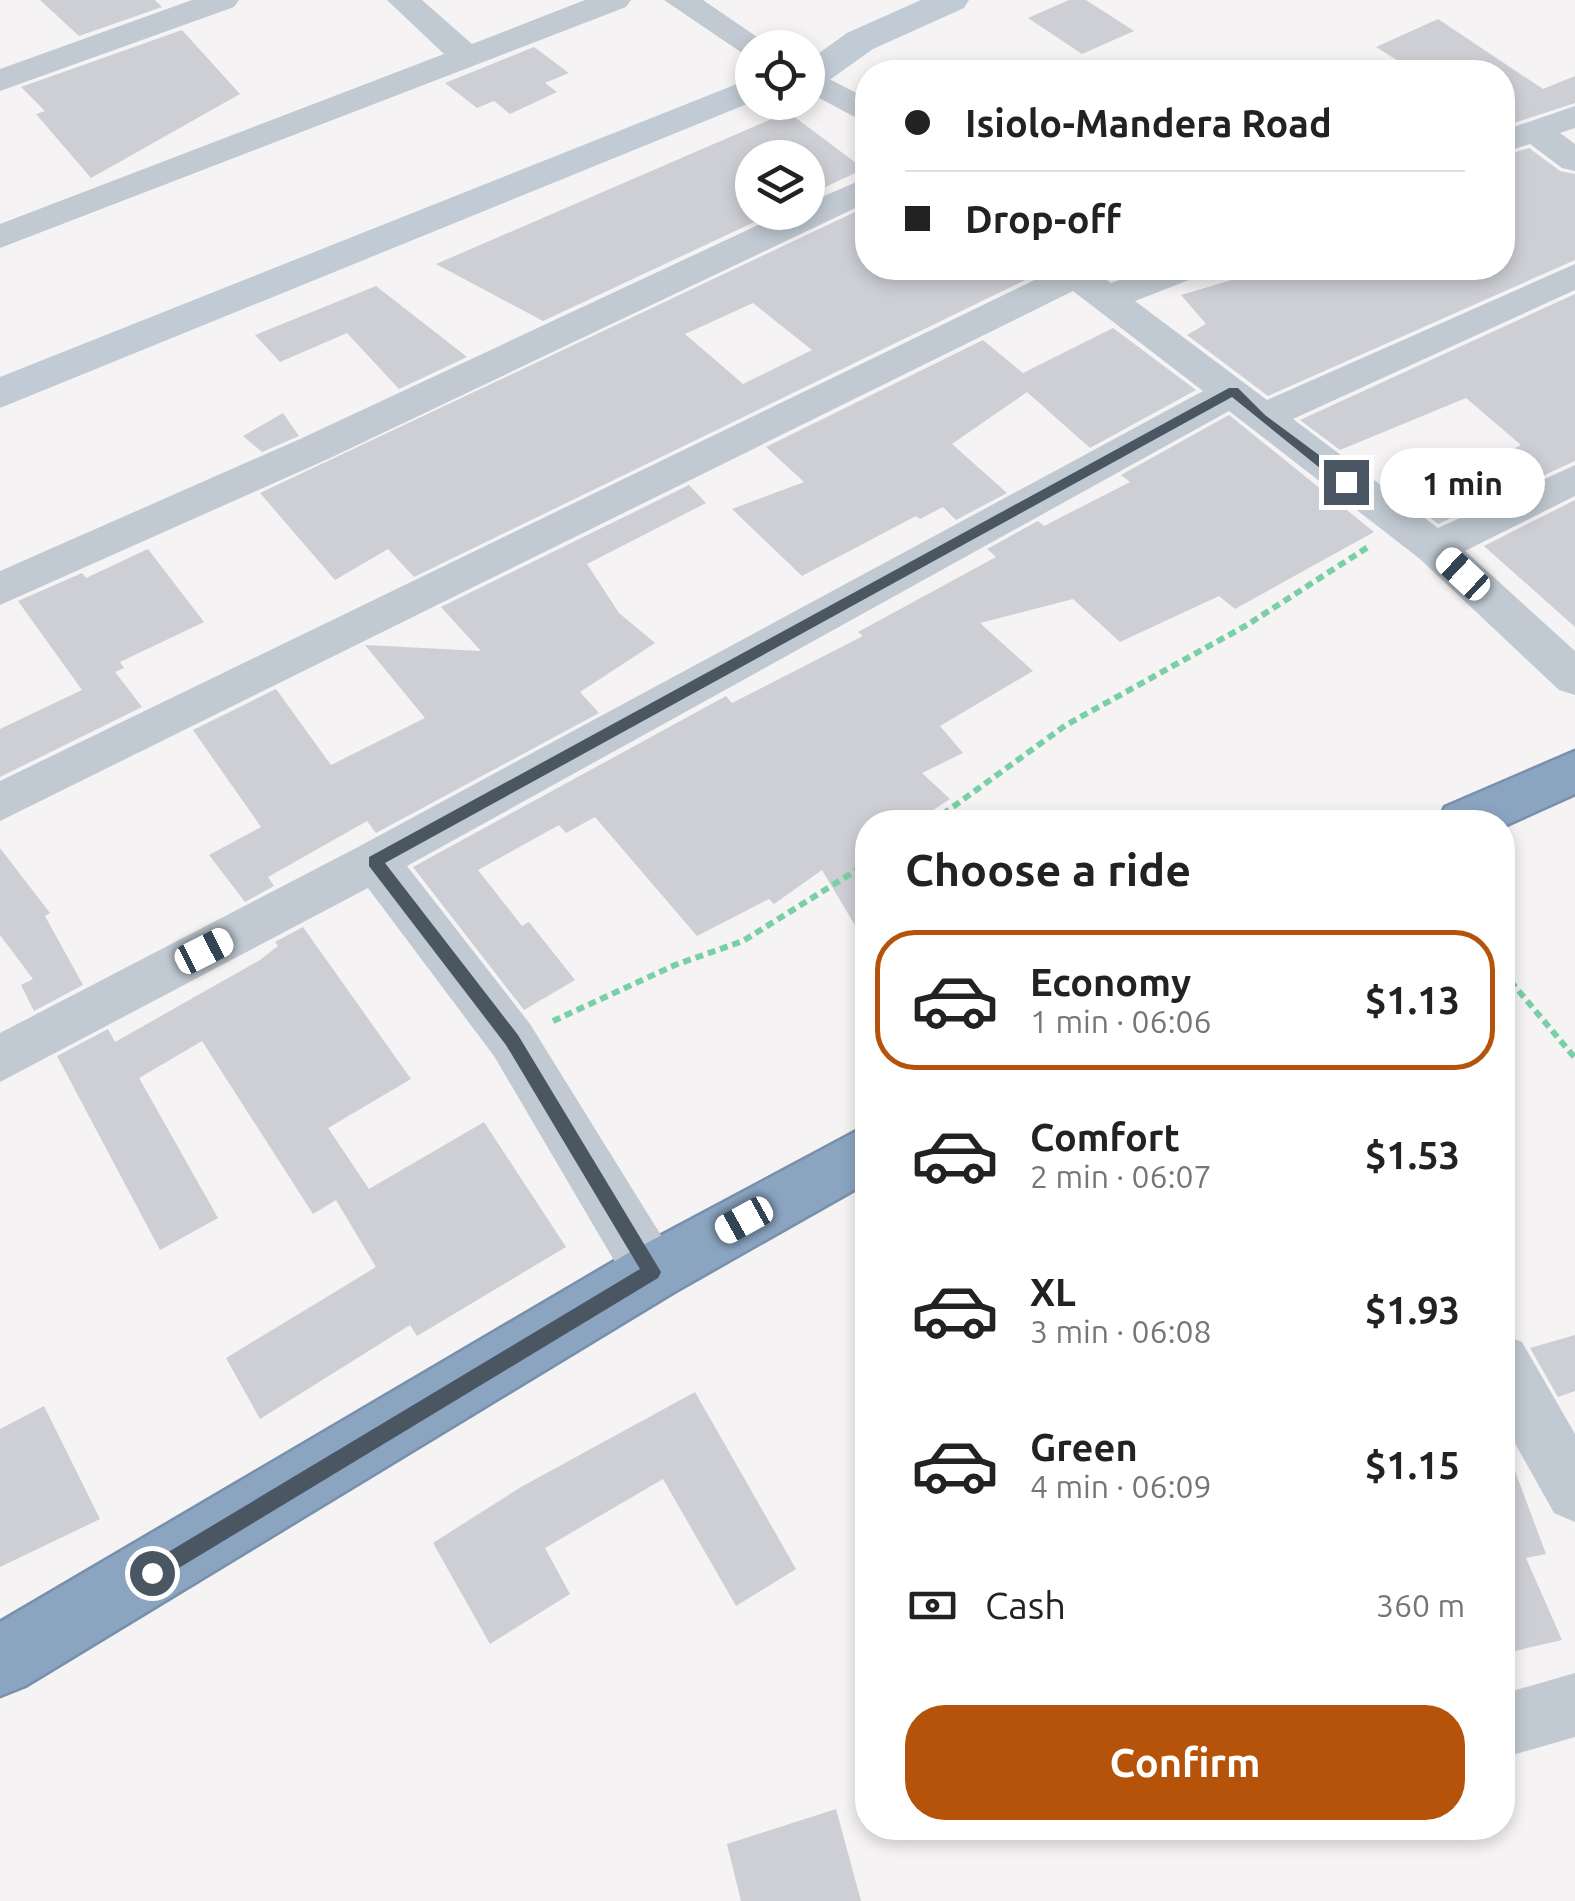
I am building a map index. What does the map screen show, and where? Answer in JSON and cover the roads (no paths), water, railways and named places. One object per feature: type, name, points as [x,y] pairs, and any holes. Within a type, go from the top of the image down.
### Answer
[{"type":"highway","points":[[1490,810],[1575,770]]},
{"type":"highway","points":[[0,1661],[652,1272],[855,1159]]},
{"type":"main road","points":[[825,66],[860,41],[951,0]]},
{"type":"main road","points":[[0,393],[735,96]]},
{"type":"street","points":[[0,82],[223,0]]},
{"type":"street","points":[[403,0],[467,57]]},
{"type":"street","points":[[0,236],[615,0]]},
{"type":"street","points":[[680,0],[735,34]]},
{"type":"street","points":[[825,88],[855,106]]},
{"type":"street","points":[[1518,136],[1575,116]]},
{"type":"street","points":[[1518,136],[1575,160]]},
{"type":"street","points":[[0,589],[314,450],[855,194]]},
{"type":"street","points":[[0,1059],[1247,404],[1575,276]]},
{"type":"street","points":[[0,802],[1083,280],[1418,536],[1575,678]]},
{"type":"street","points":[[1418,536],[1575,479]]},
{"type":"street","points":[[375,862],[512,1040],[652,1272]]},
{"type":"street","points":[[1515,1385],[1575,1492]]},
{"type":"street","points":[[1515,1722],[1575,1705]]}]
